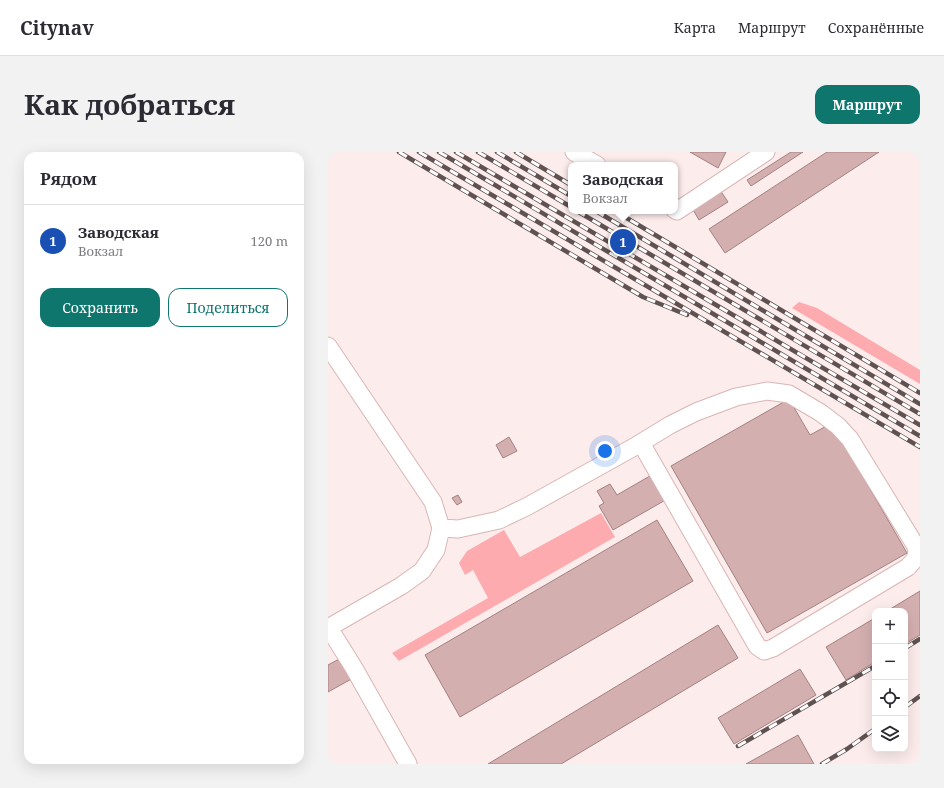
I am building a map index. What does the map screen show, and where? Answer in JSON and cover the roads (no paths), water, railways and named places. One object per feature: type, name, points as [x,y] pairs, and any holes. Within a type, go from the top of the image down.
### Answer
[{"type":"street","points":[[574,152],[592,162]]},
{"type":"street","points":[[678,210],[766,152]]},
{"type":"street","points":[[328,346],[432,502],[441,528],[436,550],[422,570],[401,586],[328,628],[354,668],[408,764]]},
{"type":"street","points":[[441,528],[458,529],[499,520],[528,506],[641,443],[670,425],[696,412],[736,398],[768,391],[789,394],[821,413],[838,426],[850,440],[917,548],[916,558],[908,567],[773,648],[764,651],[757,646],[641,443]]},
{"type":"railway","points":[[399,152],[643,297],[687,315]]},
{"type":"railway","points":[[419,152],[920,447]]},
{"type":"railway","points":[[439,152],[920,436]]},
{"type":"railway","points":[[456,152],[920,425]]},
{"type":"railway","points":[[478,152],[568,205]]},
{"type":"railway","points":[[497,152],[568,194]]},
{"type":"railway","points":[[516,152],[568,183]]},
{"type":"railway","points":[[582,214],[920,414]]},
{"type":"railway","points":[[601,214],[920,404]]},
{"type":"railway","points":[[620,214],[920,393]]},
{"type":"railway","points":[[908,646],[920,639]]},
{"type":"railway","points":[[738,746],[872,668]]},
{"type":"railway","points":[[908,705],[920,696]]},
{"type":"railway","points":[[822,764],[872,731]]},
{"type":"place","name":"Заводская","points":[[623,242]]}]
